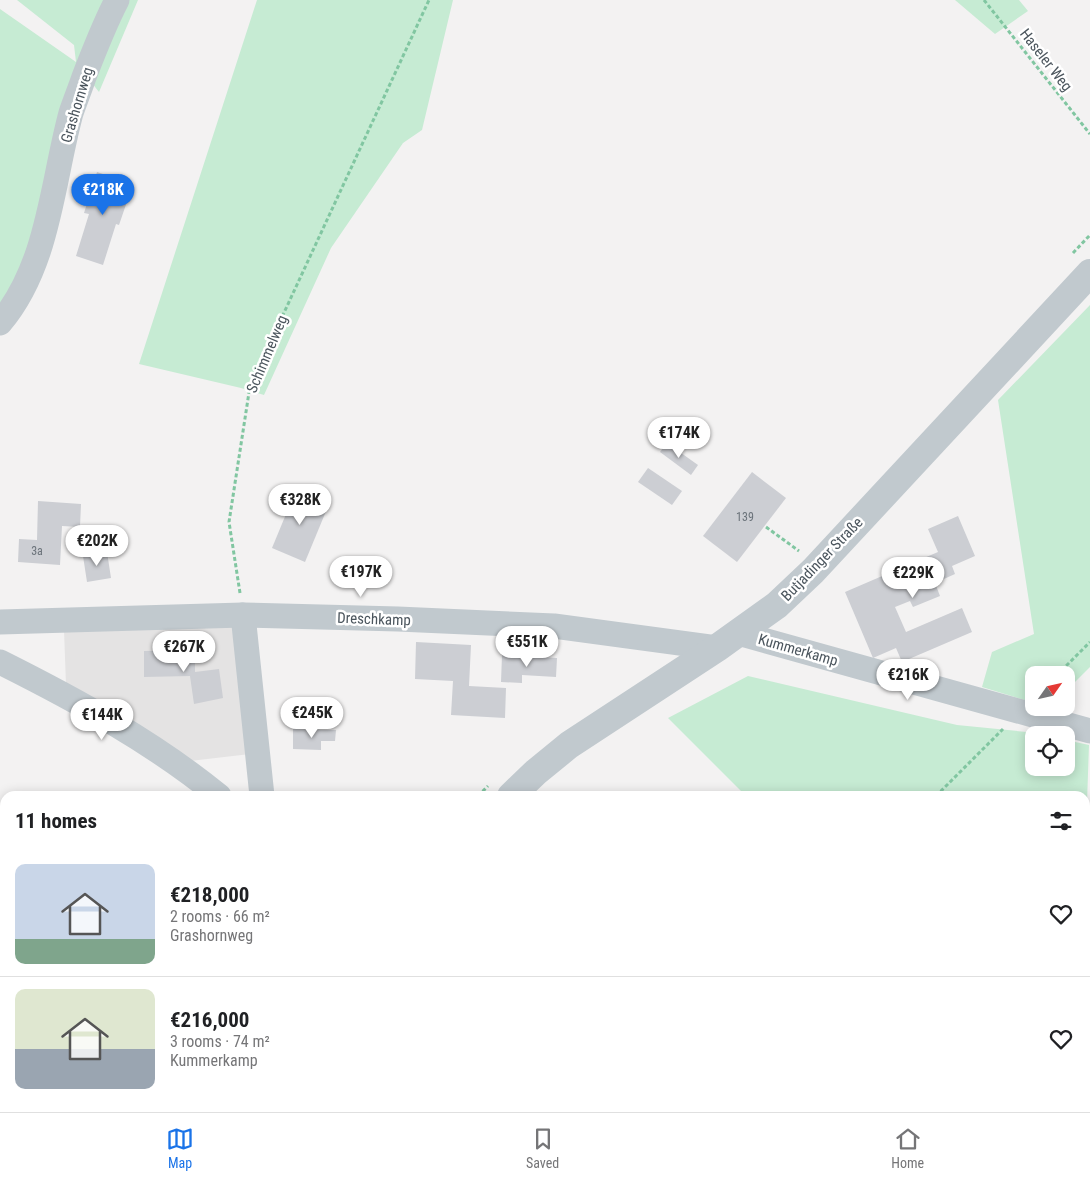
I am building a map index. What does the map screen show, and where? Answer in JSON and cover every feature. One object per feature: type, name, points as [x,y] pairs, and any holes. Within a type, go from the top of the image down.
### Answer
[{"type":"street","name":"Grashornweg","points":[[0,323],[16,301],[29,277],[43,236],[72,112],[102,29],[117,0]]},
{"type":"street","name":"Butjadinger Straße","points":[[500,790],[536,772],[569,745],[777,605],[813,571],[1080,265]]},
{"type":"street","name":"Dreschkamp","points":[[0,622],[243,616],[398,619],[554,626],[727,640]]},
{"type":"street","points":[[243,616],[261,791]]},
{"type":"street","name":"Kummerkamp","points":[[727,640],[1090,731]]},
{"type":"street","points":[[0,662],[63,693],[187,770],[213,791]]},
{"type":"path","name":"Schimmelweg","points":[[243,616],[229,522],[250,386],[429,0]]},
{"type":"path","name":"Haseler Weg","points":[[984,0],[1090,134]]},
{"type":"path","points":[[1080,265],[1090,235]]},
{"type":"path","points":[[766,527],[798,551]]},
{"type":"path","points":[[793,558],[805,544]]},
{"type":"path","points":[[1066,666],[1090,642]]},
{"type":"path","points":[[941,791],[1020,712]]},
{"type":"shaded area","points":[[234,625],[250,754],[190,761],[66,685],[64,630]]},
{"type":"green space","points":[[17,0],[138,0],[99,92],[77,64],[27,261],[0,308],[0,9],[76,62],[74,45]]},
{"type":"green space","points":[[257,0],[453,0],[422,130],[403,143],[331,248],[264,395],[139,364]]},
{"type":"green space","points":[[955,0],[1019,0],[1028,11],[995,34]]},
{"type":"green space","points":[[1090,305],[1090,667],[1075,682],[1075,666],[1025,666],[1025,700],[982,687],[992,652],[1034,634],[998,400]]},
{"type":"green space","points":[[748,676],[957,725],[1025,732],[1025,776],[1075,776],[1075,742],[1089,745],[1087,791],[741,791],[668,718]]},
{"type":"building","points":[[97,172],[133,184],[119,225],[116,224],[103,265],[76,256],[89,214],[84,213]]},
{"type":"building","points":[[667,443],[698,465],[691,475],[660,452]]},
{"type":"building","points":[[648,468],[682,491],[672,505],[638,482]]},
{"type":"building","points":[[752,472],[786,498],[737,562],[703,536]]},
{"type":"building","points":[[296,490],[329,504],[305,562],[272,548]]},
{"type":"building","points":[[38,501],[81,504],[80,527],[62,526],[60,565],[18,562],[19,539],[37,540]]},
{"type":"building","points":[[958,516],[975,556],[952,566],[955,574],[935,583],[940,596],[913,607],[910,601],[895,607],[906,632],[962,608],[972,632],[902,662],[896,648],[873,658],[845,592],[938,552],[928,529]]},
{"type":"building","points":[[107,552],[111,578],[87,582],[83,556]]},
{"type":"building","points":[[416,642],[471,645],[469,686],[506,688],[505,718],[451,715],[453,681],[415,679]]},
{"type":"building","points":[[195,650],[195,672],[219,669],[223,698],[194,704],[190,676],[144,677],[144,651]]},
{"type":"building","points":[[502,655],[557,658],[556,677],[522,675],[522,683],[501,682]]},
{"type":"building","points":[[293,729],[336,730],[335,741],[321,741],[321,750],[293,749]]}]
